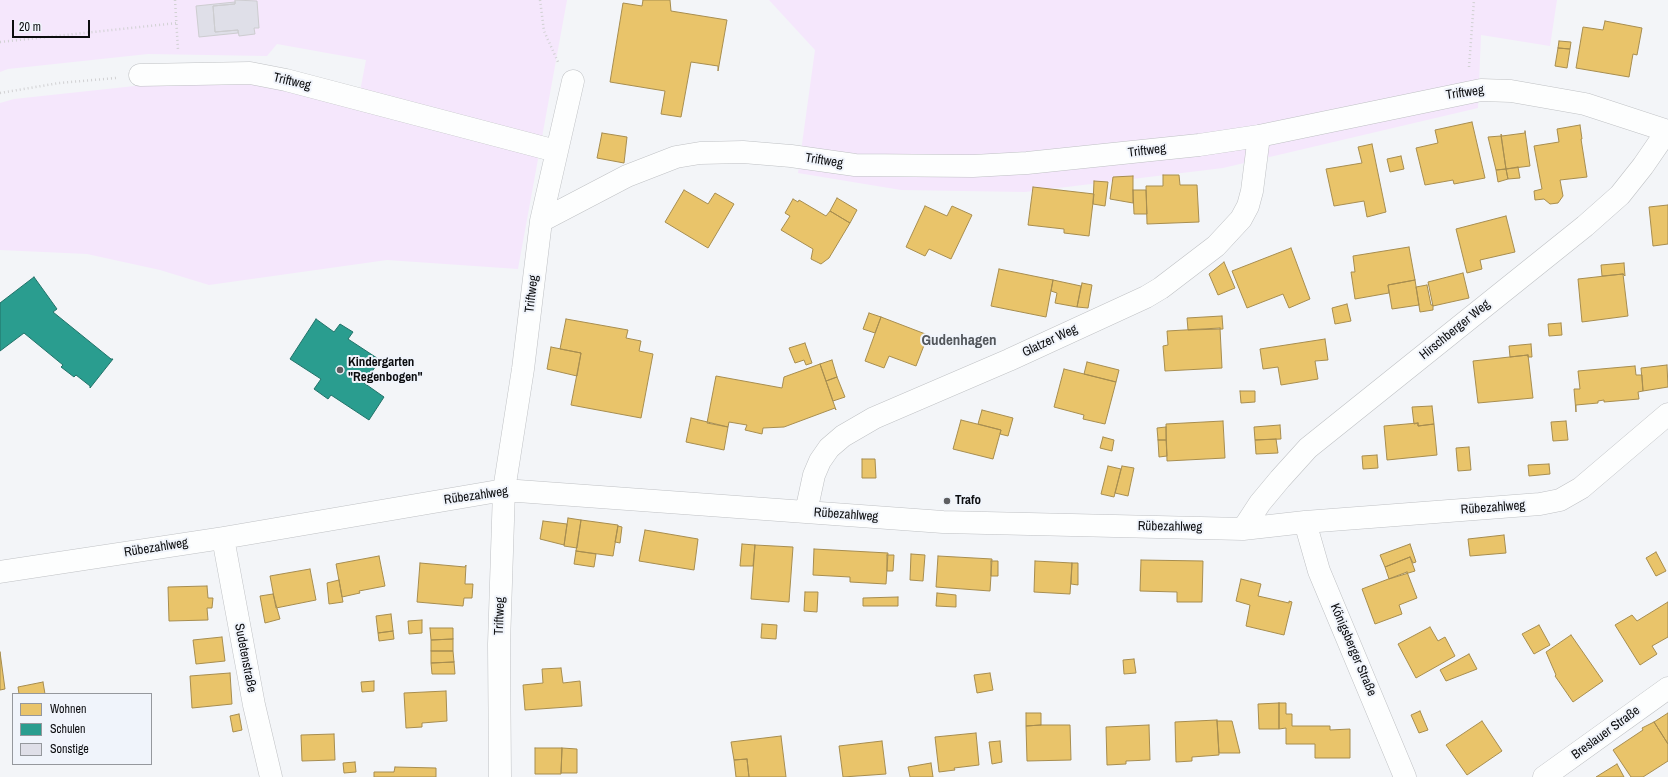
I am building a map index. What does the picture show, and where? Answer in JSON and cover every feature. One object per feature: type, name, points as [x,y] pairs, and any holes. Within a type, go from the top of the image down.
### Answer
[{"type":"street","name":"Triftweg","points":[[140,76],[250,73],[286,80],[556,151]]},
{"type":"street","points":[[541,221],[556,151],[574,81]]},
{"type":"street","name":"Triftweg","points":[[500,777],[499,644],[504,490],[523,369],[541,221],[627,176],[676,158],[700,153],[744,152],[791,156],[855,165],[973,166],[1027,163],[1129,153],[1259,136],[1467,91],[1492,89],[1585,104],[1667,131]]},
{"type":"street","name":"Hirschberger Weg","points":[[1243,529],[1260,503],[1308,448],[1579,231],[1620,195],[1643,166],[1667,131]]},
{"type":"street","name":"Glatzer Weg","points":[[806,512],[814,475],[820,461],[829,448],[844,436],[874,418],[1009,360],[1146,297],[1161,288],[1216,246],[1237,224],[1248,206],[1252,191],[1259,136]]},
{"type":"street","name":"Rübezahlweg","points":[[0,572],[223,538],[504,490],[943,522],[1243,529],[1305,522],[1540,504],[1560,500],[1580,488],[1668,414]]},
{"type":"street","name":"Königsberger Straße","points":[[1305,522],[1320,571],[1405,777]]},
{"type":"street","name":"Sudetenstraße","points":[[223,538],[254,706],[271,777]]},
{"type":"street","name":"Breslauer Straße","points":[[1544,777],[1668,688]]},
{"type":"path","points":[[175,0],[178,51],[176,74]]},
{"type":"path","points":[[540,0],[544,31],[550,48],[557,61],[574,81]]},
{"type":"path","points":[[1467,91],[1474,0]]},
{"type":"path","points":[[0,42],[177,23]]},
{"type":"path","points":[[0,93],[59,83],[140,76]]},
{"type":"shaded area","points":[[0,0],[567,0],[518,269],[387,260],[209,285],[160,270],[87,254],[0,250],[0,103],[14,99],[144,85],[255,80],[357,107],[366,60],[277,44],[267,56],[148,54],[8,69],[0,72]]},
{"type":"shaded area","points":[[769,0],[1557,0],[1550,46],[1481,35],[1478,108],[1223,168],[1025,192],[901,190],[798,173],[815,50]]},
{"type":"building: Wohnen","points":[[643,0],[670,0],[671,11],[727,20],[718,71],[718,66],[691,62],[681,117],[661,114],[665,91],[610,82],[623,3],[642,6]]},
{"type":"building: Wohnen","points":[[1605,21],[1642,28],[1637,55],[1633,54],[1629,77],[1576,68],[1583,27],[1603,30]]},
{"type":"building: Wohnen","points":[[1559,41],[1571,42],[1570,49],[1558,48]]},
{"type":"building: Wohnen","points":[[1558,48],[1570,49],[1567,68],[1555,66]]},
{"type":"building: Wohnen","points":[[1472,122],[1485,178],[1454,184],[1453,180],[1425,185],[1416,148],[1438,143],[1435,130]]},
{"type":"building: Wohnen","points":[[1580,125],[1587,177],[1560,180],[1563,196],[1558,203],[1550,204],[1544,199],[1535,200],[1534,191],[1542,189],[1534,146],[1559,142],[1557,129]]},
{"type":"building: Wohnen","points":[[1525,131],[1530,166],[1506,169],[1501,134],[1502,136],[1525,133]]},
{"type":"building: Wohnen","points":[[602,133],[627,137],[624,163],[597,158]]},
{"type":"building: Wohnen","points":[[1501,136],[1506,169],[1496,170],[1488,137]]},
{"type":"building: Wohnen","points":[[1372,144],[1386,212],[1367,217],[1364,201],[1334,206],[1326,169],[1362,163],[1358,147]]},
{"type":"building: Wohnen","points":[[1401,156],[1404,169],[1390,172],[1387,159]]},
{"type":"building: Wohnen","points":[[1518,167],[1520,178],[1508,179],[1506,169]]},
{"type":"building: Wohnen","points":[[1506,169],[1508,179],[1498,182],[1496,170]]},
{"type":"building: Wohnen","points":[[1163,175],[1179,175],[1180,185],[1197,185],[1199,222],[1147,224],[1146,186],[1163,186]]},
{"type":"building: Wohnen","points":[[1133,176],[1133,203],[1110,199],[1113,177]]},
{"type":"building: Wohnen","points":[[1094,181],[1108,182],[1105,206],[1093,204]]},
{"type":"building: Wohnen","points":[[1033,187],[1094,194],[1089,236],[1064,233],[1064,229],[1028,225]]},
{"type":"building: Wohnen","points":[[684,190],[708,204],[715,193],[734,204],[708,248],[665,222]]},
{"type":"building: Wohnen","points":[[1133,190],[1146,190],[1147,214],[1134,214]]},
{"type":"building: Wohnen","points":[[837,198],[857,210],[850,223],[830,211]]},
{"type":"building: Wohnen","points":[[793,199],[798,202],[799,200],[826,216],[830,211],[850,223],[829,258],[821,264],[811,259],[813,249],[781,230],[790,216],[785,213]]},
{"type":"building: Wohnen","points":[[1668,205],[1668,244],[1653,246],[1649,207]]},
{"type":"building: Wohnen","points":[[925,206],[947,216],[952,206],[972,215],[951,259],[929,249],[925,256],[906,247]]},
{"type":"building: Wohnen","points":[[1506,216],[1515,252],[1480,260],[1482,269],[1467,273],[1456,229]]},
{"type":"building: Wohnen","points":[[1409,247],[1415,280],[1388,285],[1389,293],[1355,299],[1351,272],[1355,272],[1353,256]]},
{"type":"building: Wohnen","points":[[1291,248],[1310,299],[1289,308],[1283,294],[1247,308],[1232,271]]},
{"type":"building: Wohnen","points":[[1224,262],[1235,288],[1218,295],[1209,274]]},
{"type":"building: Wohnen","points":[[1624,263],[1625,276],[1623,274],[1602,276],[1601,265]]},
{"type":"building: Wohnen","points":[[999,269],[1053,280],[1046,317],[991,306]]},
{"type":"building: Wohnen","points":[[1463,273],[1469,298],[1433,306],[1428,282]]},
{"type":"building: Wohnen","points":[[1623,274],[1628,316],[1582,322],[1578,279]]},
{"type":"building: Wohnen","points":[[1053,280],[1081,286],[1077,307],[1055,303],[1057,293],[1051,291]]},
{"type":"building: Wohnen","points":[[1415,280],[1419,305],[1392,309],[1388,285]]},
{"type":"building: Wohnen","points":[[1082,283],[1092,285],[1088,308],[1077,307]]},
{"type":"building: Wohnen","points":[[1427,285],[1433,310],[1420,312],[1416,287]]},
{"type":"building: Wohnen","points":[[1347,304],[1351,321],[1335,324],[1332,308]]},
{"type":"building: Wohnen","points":[[869,313],[881,317],[875,333],[863,329]]},
{"type":"building: Wohnen","points":[[1222,316],[1223,329],[1188,330],[1187,318]]},
{"type":"building: Wohnen","points":[[881,317],[928,335],[916,366],[889,356],[884,368],[865,361]]},
{"type":"building: Wohnen","points":[[566,319],[628,330],[626,338],[641,341],[639,351],[653,354],[641,418],[571,405],[581,353],[560,349]]},
{"type":"building: Wohnen","points":[[1561,323],[1562,335],[1549,336],[1548,324]]},
{"type":"building: Wohnen","points":[[1220,328],[1222,368],[1165,371],[1163,346],[1168,345],[1167,331]]},
{"type":"building: Wohnen","points":[[1325,339],[1328,360],[1315,361],[1318,379],[1281,385],[1278,367],[1263,369],[1260,349]]},
{"type":"building: Wohnen","points":[[805,343],[812,363],[806,365],[804,360],[795,363],[789,348]]},
{"type":"building: Wohnen","points":[[1531,344],[1532,357],[1528,357],[1528,355],[1510,357],[1509,346]]},
{"type":"building: Wohnen","points":[[551,347],[581,353],[577,376],[547,369]]},
{"type":"building: Wohnen","points":[[1528,355],[1533,398],[1478,403],[1473,361]]},
{"type":"building: Wohnen","points":[[832,360],[837,377],[826,381],[820,364]]},
{"type":"building: Wohnen","points":[[1087,362],[1119,370],[1116,382],[1084,374]]},
{"type":"building: Wohnen","points":[[820,364],[836,410],[835,408],[784,427],[763,428],[762,434],[745,430],[747,425],[729,422],[728,427],[707,423],[716,376],[782,388],[784,377]]},
{"type":"building: Wohnen","points":[[1667,365],[1668,387],[1643,391],[1641,368]]},
{"type":"building: Wohnen","points":[[1635,366],[1636,375],[1642,375],[1643,391],[1638,392],[1639,399],[1604,402],[1604,400],[1598,401],[1598,403],[1576,405],[1576,412],[1574,389],[1580,389],[1578,371]]},
{"type":"building: Wohnen","points":[[1064,369],[1116,382],[1105,424],[1083,419],[1084,415],[1054,407]]},
{"type":"building: Wohnen","points":[[837,377],[845,397],[833,401],[826,381]]},
{"type":"building: Wohnen","points":[[1240,391],[1255,391],[1255,402],[1241,403]]},
{"type":"building: Wohnen","points":[[1432,406],[1434,424],[1418,426],[1418,423],[1414,424],[1412,407]]},
{"type":"building: Wohnen","points":[[982,410],[1013,418],[1008,436],[1000,434],[1001,430],[978,424]]},
{"type":"building: Wohnen","points":[[691,418],[728,427],[724,450],[686,442]]},
{"type":"building: Wohnen","points":[[961,420],[1001,430],[993,459],[953,449]]},
{"type":"building: Wohnen","points":[[1223,421],[1225,458],[1167,461],[1166,424]]},
{"type":"building: Wohnen","points":[[1566,421],[1568,440],[1553,441],[1551,422]]},
{"type":"building: Wohnen","points":[[1418,423],[1418,426],[1434,424],[1437,455],[1387,460],[1384,426]]},
{"type":"building: Wohnen","points":[[1280,425],[1281,439],[1255,440],[1254,427]]},
{"type":"building: Wohnen","points":[[1166,427],[1166,440],[1158,440],[1157,428]]},
{"type":"building: Wohnen","points":[[1103,437],[1114,440],[1112,451],[1100,448]]},
{"type":"building: Wohnen","points":[[1276,439],[1278,453],[1256,454],[1255,440]]},
{"type":"building: Wohnen","points":[[1158,440],[1166,440],[1167,456],[1159,457]]},
{"type":"building: Wohnen","points":[[1469,447],[1471,470],[1458,471],[1456,448]]},
{"type":"building: Wohnen","points":[[1377,455],[1378,468],[1363,469],[1362,456]]},
{"type":"building: Wohnen","points":[[862,459],[875,459],[876,478],[862,478]]},
{"type":"building: Wohnen","points":[[1549,464],[1550,474],[1529,476],[1528,465]]},
{"type":"building: Wohnen","points":[[1108,466],[1121,469],[1114,497],[1101,494]]},
{"type":"building: Wohnen","points":[[1122,466],[1134,468],[1128,496],[1115,493]]},
{"type":"building: Wohnen","points":[[568,518],[581,520],[577,548],[564,546]]},
{"type":"building: Wohnen","points":[[581,520],[618,525],[613,556],[576,551]]},
{"type":"building: Wohnen","points":[[543,521],[567,524],[564,545],[540,539]]},
{"type":"building: Wohnen","points":[[618,526],[622,527],[620,543],[615,542]]},
{"type":"building: Wohnen","points":[[645,530],[698,539],[694,570],[639,561]]},
{"type":"building: Wohnen","points":[[1504,535],[1506,553],[1470,556],[1468,539]]},
{"type":"building: Wohnen","points":[[742,544],[755,545],[753,566],[740,566]]},
{"type":"building: Wohnen","points":[[1410,544],[1416,562],[1413,563],[1410,557],[1385,567],[1380,555]]},
{"type":"building: Wohnen","points":[[755,545],[793,547],[789,602],[751,599]]},
{"type":"building: Wohnen","points":[[814,549],[888,553],[886,584],[850,582],[850,577],[813,575]]},
{"type":"building: Wohnen","points":[[576,551],[596,554],[594,567],[574,564]]},
{"type":"building: Wohnen","points":[[1656,552],[1666,571],[1656,576],[1646,558]]},
{"type":"building: Wohnen","points":[[911,554],[925,555],[923,581],[910,580]]},
{"type":"building: Wohnen","points":[[887,555],[894,555],[893,571],[887,571]]},
{"type":"building: Wohnen","points":[[379,556],[385,586],[359,591],[360,593],[342,597],[336,564]]},
{"type":"building: Wohnen","points":[[938,556],[992,559],[990,591],[936,587]]},
{"type":"building: Wohnen","points":[[1410,557],[1415,571],[1389,579],[1385,567]]},
{"type":"building: Wohnen","points":[[1141,560],[1203,561],[1202,602],[1177,602],[1177,592],[1140,591]]},
{"type":"building: Wohnen","points":[[991,561],[998,561],[998,576],[991,576]]},
{"type":"building: Wohnen","points":[[1035,561],[1072,563],[1070,594],[1034,592]]},
{"type":"building: Wohnen","points":[[420,563],[465,567],[466,565],[465,584],[473,584],[472,598],[464,598],[463,606],[417,602]]},
{"type":"building: Wohnen","points":[[1072,563],[1078,563],[1078,585],[1071,584]]},
{"type":"building: Wohnen","points":[[310,569],[316,600],[276,608],[270,576]]},
{"type":"building: Wohnen","points":[[1407,572],[1417,598],[1399,605],[1402,614],[1375,624],[1362,589]]},
{"type":"building: Wohnen","points":[[1241,579],[1261,584],[1258,596],[1289,603],[1289,601],[1292,602],[1284,635],[1246,626],[1250,605],[1236,601]]},
{"type":"building: Wohnen","points":[[339,580],[343,602],[329,604],[327,583]]},
{"type":"building: Wohnen","points":[[207,586],[208,598],[213,598],[212,608],[207,608],[208,620],[169,621],[168,587]]},
{"type":"building: Wohnen","points":[[805,592],[818,592],[817,612],[804,611]]},
{"type":"building: Wohnen","points":[[937,593],[956,595],[956,607],[936,606]]},
{"type":"building: Wohnen","points":[[273,594],[280,619],[265,623],[260,596]]},
{"type":"building: Wohnen","points":[[898,597],[898,606],[863,606],[863,598]]},
{"type":"building: Wohnen","points":[[1668,602],[1668,637],[1652,646],[1657,654],[1640,665],[1615,625],[1632,615],[1637,621]]},
{"type":"building: Wohnen","points":[[391,614],[393,631],[378,633],[376,616]]},
{"type":"building: Wohnen","points":[[422,620],[422,633],[409,634],[408,621]]},
{"type":"building: Wohnen","points":[[762,624],[777,625],[776,639],[761,638]]},
{"type":"building: Wohnen","points":[[1539,625],[1550,645],[1534,654],[1522,634]]},
{"type":"building: Wohnen","points":[[1430,627],[1438,641],[1445,637],[1455,656],[1416,678],[1398,644]]},
{"type":"building: Wohnen","points":[[430,628],[453,628],[453,639],[431,640]]},
{"type":"building: Wohnen","points":[[393,631],[394,639],[379,641],[378,633]]},
{"type":"building: Wohnen","points":[[1571,635],[1603,681],[1573,702],[1555,676],[1556,675],[1546,652]]},
{"type":"building: Wohnen","points":[[222,637],[225,661],[196,664],[193,640]]},
{"type":"building: Wohnen","points":[[453,639],[453,651],[431,651],[431,640]]},
{"type":"building: Wohnen","points":[[431,651],[453,651],[454,662],[431,663]]},
{"type":"building: Wohnen","points":[[0,652],[5,689],[0,690]]},
{"type":"building: Wohnen","points":[[1469,654],[1477,669],[1446,681],[1440,670]]},
{"type":"building: Wohnen","points":[[1134,659],[1136,673],[1124,674],[1123,660]]},
{"type":"building: Wohnen","points":[[454,662],[455,674],[432,674],[431,663]]},
{"type":"building: Wohnen","points":[[561,668],[563,683],[580,681],[582,706],[525,710],[523,685],[543,683],[542,669]]},
{"type":"building: Wohnen","points":[[230,673],[232,704],[192,708],[190,676]]},
{"type":"building: Wohnen","points":[[990,673],[993,690],[977,693],[974,675]]},
{"type":"building: Wohnen","points":[[374,681],[374,691],[362,692],[361,682]]},
{"type":"building: Wohnen","points":[[43,682],[45,693],[19,693],[18,687]]},
{"type":"building: Wohnen","points":[[446,691],[447,721],[422,723],[422,727],[406,728],[404,693]]},
{"type":"building: Wohnen","points":[[1279,703],[1286,703],[1286,714],[1292,714],[1292,726],[1330,726],[1330,730],[1350,729],[1350,758],[1315,758],[1315,744],[1286,744],[1286,728],[1279,729]]},
{"type":"building: Wohnen","points":[[1279,703],[1279,729],[1259,729],[1258,704]]},
{"type":"building: Wohnen","points":[[1420,711],[1428,730],[1419,733],[1411,715]]},
{"type":"building: Wohnen","points":[[1026,713],[1041,713],[1041,725],[1026,726]]},
{"type":"building: Wohnen","points":[[1668,713],[1668,744],[1654,722]]},
{"type":"building: Wohnen","points":[[239,714],[242,730],[233,732],[230,716]]},
{"type":"building: Wohnen","points":[[1217,720],[1219,755],[1192,757],[1192,761],[1176,762],[1175,722]]},
{"type":"building: Wohnen","points":[[1217,721],[1232,721],[1240,753],[1219,753]]},
{"type":"building: Wohnen","points":[[1482,721],[1502,751],[1467,775],[1446,745]]},
{"type":"building: Wohnen","points":[[1654,722],[1668,744],[1668,761],[1643,777],[1631,777],[1613,750],[1643,730],[1642,728]]},
{"type":"building: Wohnen","points":[[1070,725],[1071,760],[1027,761],[1026,726]]},
{"type":"building: Wohnen","points":[[1149,725],[1150,760],[1126,761],[1126,764],[1107,765],[1106,727]]},
{"type":"building: Wohnen","points":[[976,733],[979,765],[954,768],[955,770],[939,772],[935,737]]},
{"type":"building: Wohnen","points":[[334,734],[335,760],[302,761],[301,735]]},
{"type":"building: Wohnen","points":[[781,736],[786,777],[749,777],[747,759],[734,760],[731,742]]},
{"type":"building: Wohnen","points":[[882,741],[886,774],[843,777],[839,746]]},
{"type":"building: Wohnen","points":[[1000,741],[1002,762],[992,764],[989,742]]},
{"type":"building: Wohnen","points":[[535,748],[562,748],[561,774],[535,774]]},
{"type":"building: Wohnen","points":[[562,748],[577,749],[577,773],[561,773]]},
{"type":"building: Wohnen","points":[[747,759],[749,777],[736,777],[734,760]]},
{"type":"building: Wohnen","points":[[355,762],[356,772],[344,773],[343,763]]},
{"type":"building: Wohnen","points":[[931,763],[933,777],[910,777],[908,767]]},
{"type":"building: Wohnen","points":[[1617,764],[1624,777],[1596,777]]},
{"type":"building: Wohnen","points":[[395,767],[436,768],[436,777],[374,777],[374,772],[394,772]]},
{"type":"building: Schulen","points":[[34,277],[57,309],[53,312],[111,359],[113,359],[90,388],[90,386],[76,375],[74,377],[61,367],[63,365],[24,333],[0,351],[0,303]]},
{"type":"building: Schulen","name":"Kindergarten \"Regenbogen\"","points":[[316,319],[334,332],[340,324],[353,332],[348,339],[380,360],[364,383],[384,397],[369,420],[331,395],[328,399],[314,389],[321,379],[290,359]]},
{"type":"building: Sonstige","points":[[235,0],[257,1],[259,28],[254,28],[255,34],[239,36],[238,30],[215,32],[213,6],[235,4]]},
{"type":"building: Sonstige","points":[[235,2],[235,4],[213,6],[215,32],[238,30],[238,33],[199,37],[196,6]]},
{"type":"place","name":"Kindergarten \"Regenbogen\"","points":[[340,370]]},
{"type":"place","name":"Trafo","points":[[947,501]]},
{"type":"district","name":"Gudenhagen","points":[[959,341]]}]
